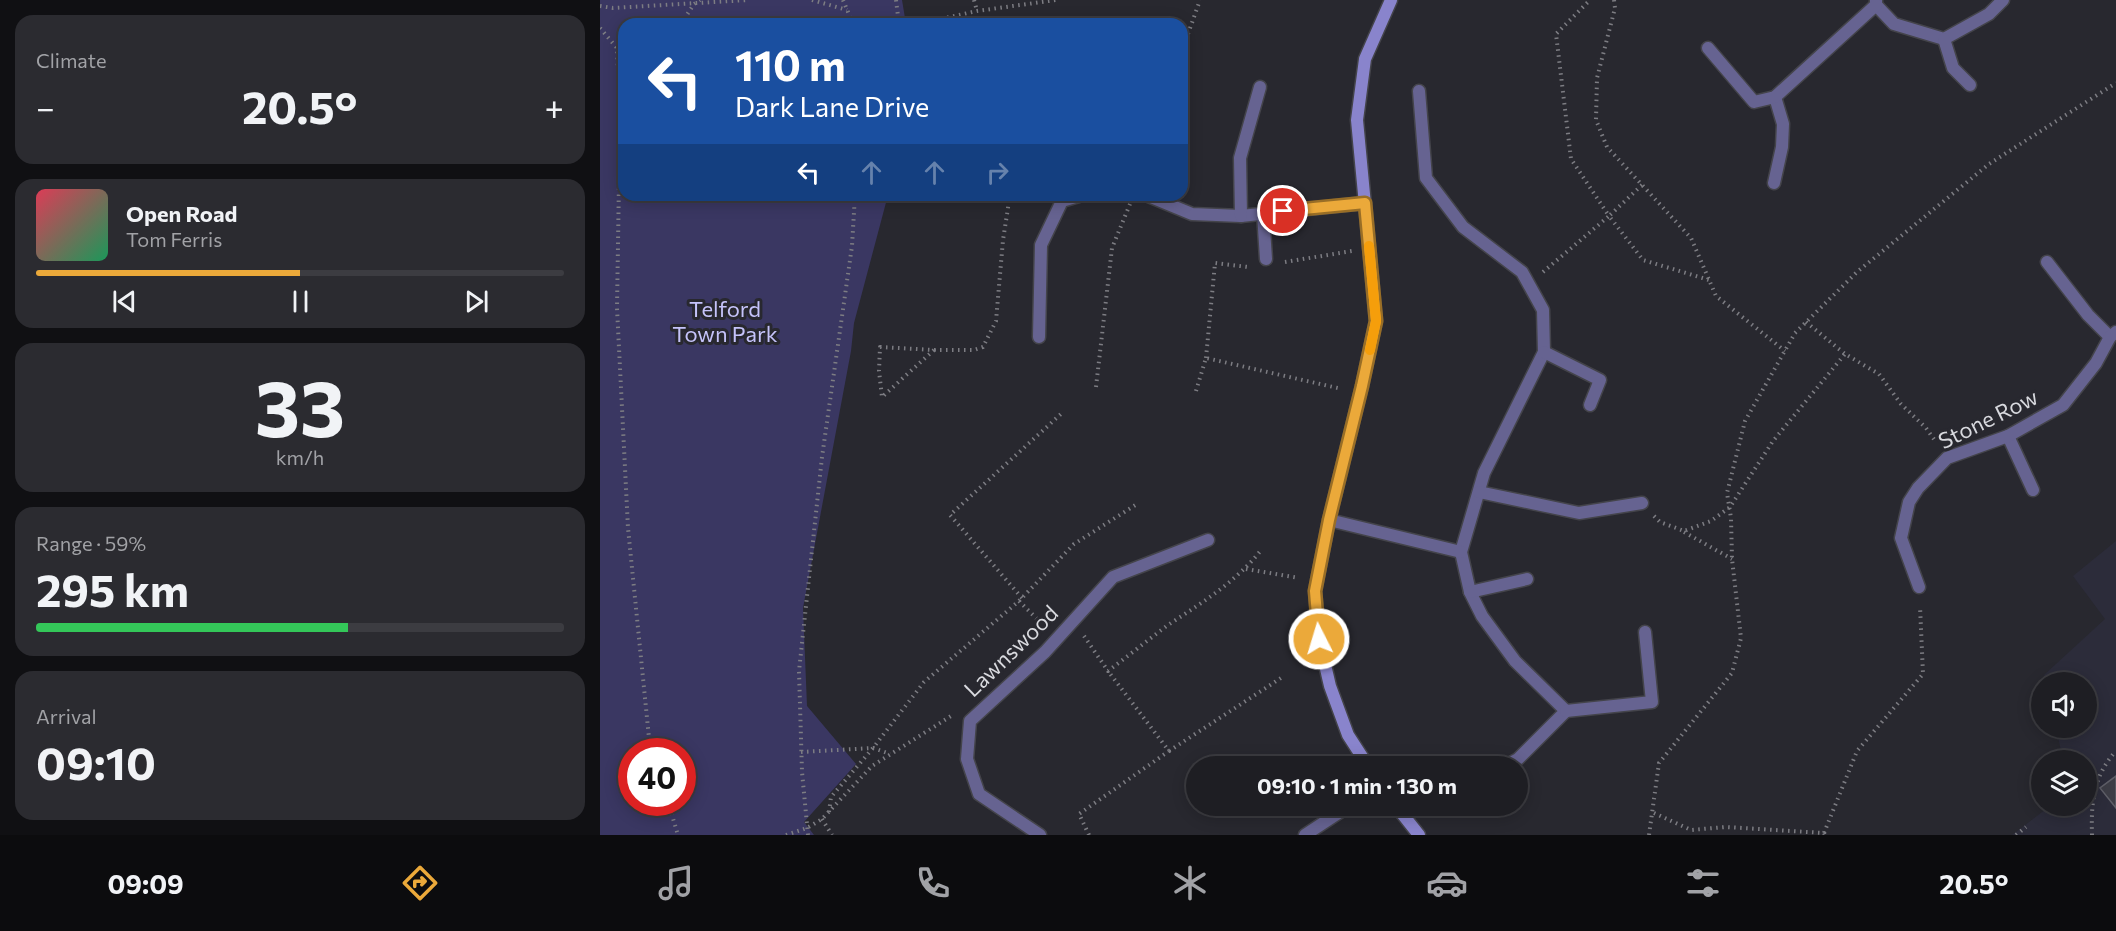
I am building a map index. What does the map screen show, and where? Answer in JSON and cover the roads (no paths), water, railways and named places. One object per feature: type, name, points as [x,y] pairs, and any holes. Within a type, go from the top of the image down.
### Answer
[{"type":"street","points":[[1362,756],[1348,735],[1330,686],[1319,639],[1315,591],[1329,520],[1376,321],[1357,120],[1365,59],[1391,0]]},
{"type":"street","points":[[1708,48],[1754,102],[1775,97],[1876,3],[1894,24],[1944,39],[1989,14],[2003,0]]},
{"type":"street","points":[[1944,39],[1953,68],[1970,85]]},
{"type":"street","points":[[1240,216],[1240,158],[1260,87]]},
{"type":"street","points":[[1419,91],[1426,178],[1463,226],[1522,272],[1542,310],[1544,352],[1484,473],[1461,552],[1470,592],[1482,616],[1515,661],[1566,711]]},
{"type":"street","points":[[1774,183],[1782,147],[1784,124],[1775,97]]},
{"type":"street","points":[[1039,338],[1041,245],[1062,201]]},
{"type":"street","points":[[1161,201],[1192,214],[1240,216],[1365,203]]},
{"type":"street","points":[[1263,213],[1266,259]]},
{"type":"street","points":[[2047,262],[2088,315],[2113,334]]},
{"type":"street","name":"Stone Row","points":[[1919,587],[1901,538],[1909,502],[1918,488],[1947,458],[2008,436],[2063,405],[2096,363],[2113,334]]},
{"type":"street","points":[[1544,352],[1600,380],[1590,405]]},
{"type":"street","points":[[2008,436],[2033,490]]},
{"type":"street","points":[[1479,492],[1579,513],[1642,503]]},
{"type":"street","points":[[1329,520],[1461,552]]},
{"type":"street","name":"Lawnswood","points":[[1040,835],[979,794],[967,759],[970,721],[1045,652],[1113,577],[1208,540]]},
{"type":"street","points":[[1470,592],[1527,579]]},
{"type":"street","points":[[1521,756],[1566,711],[1652,702],[1645,632]]},
{"type":"street","points":[[1305,835],[1334,816]]},
{"type":"street","points":[[1404,816],[1419,835]]},
{"type":"park label","name":"Telford Town Park","points":[[725,322]]}]
